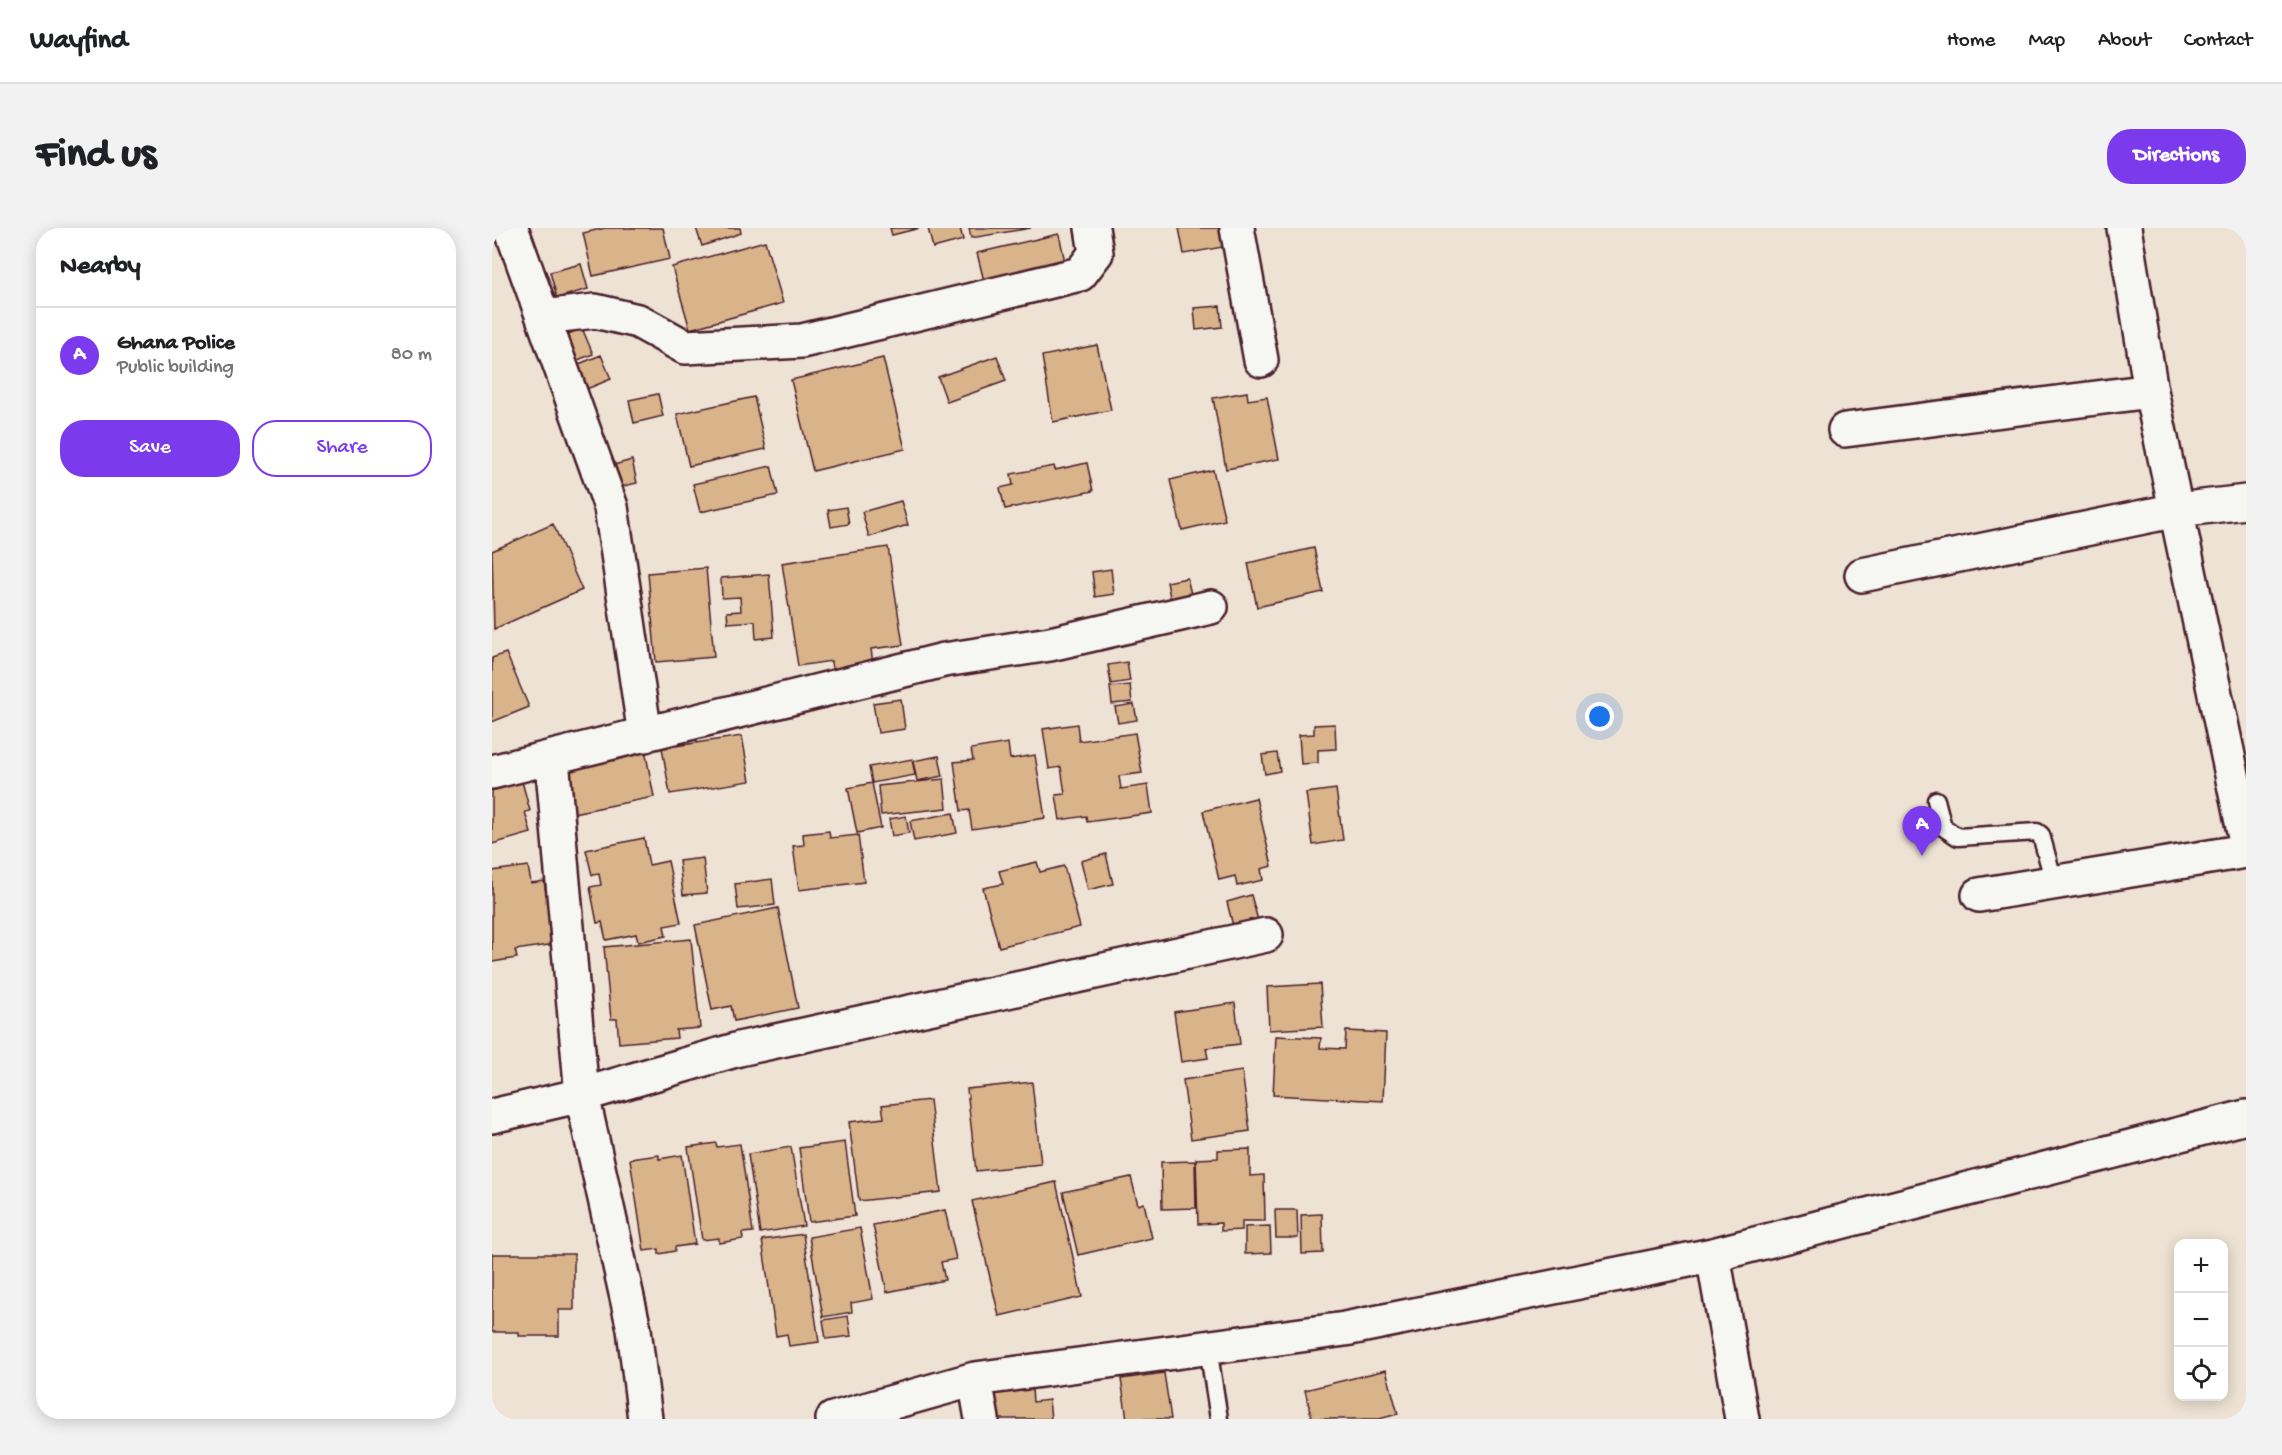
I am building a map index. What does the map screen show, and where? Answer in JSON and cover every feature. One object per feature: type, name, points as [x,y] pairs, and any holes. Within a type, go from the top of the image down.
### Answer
[{"type":"street","points":[[511,228],[611,507],[645,735]]},
{"type":"street","points":[[543,316],[595,311],[638,321],[685,347],[802,341],[1080,274],[1096,253],[1092,228]]},
{"type":"street","points":[[1237,228],[1261,360]]},
{"type":"street","points":[[2124,228],[2151,391],[2246,841]]},
{"type":"street","points":[[1845,430],[2151,391]]},
{"type":"street","points":[[1862,575],[2177,510],[2246,502]]},
{"type":"street","points":[[492,772],[552,759],[944,660],[1050,644],[1211,607]]},
{"type":"street","points":[[552,759],[582,1095],[634,1329],[645,1419]]},
{"type":"street","points":[[1979,895],[2246,850]]},
{"type":"street","points":[[492,1116],[582,1095],[739,1049],[1266,935]]},
{"type":"street","points":[[833,1419],[975,1379],[1345,1329],[1713,1255],[2246,1117]]},
{"type":"street","points":[[1713,1255],[1742,1419]]},
{"type":"street","points":[[975,1379],[982,1419]]},
{"type":"lane","points":[[1936,800],[1942,827],[1958,837],[2037,832],[2041,835],[2054,882]]},
{"type":"lane","points":[[1208,1347],[1219,1419]]},
{"type":"building","points":[[605,228],[663,228],[670,259],[593,276],[583,233]]},
{"type":"building","points":[[696,228],[740,228],[741,233],[702,246]]},
{"type":"building","points":[[890,228],[920,228],[892,235]]},
{"type":"building","points":[[928,228],[960,228],[963,240],[933,248]]},
{"type":"building","points":[[969,228],[1031,228],[971,238]]},
{"type":"building","points":[[1179,228],[1231,228],[1234,245],[1184,254]]},
{"type":"building","points":[[1059,234],[1067,271],[986,289],[977,253]]},
{"type":"building","points":[[765,241],[783,303],[690,329],[672,267]]},
{"type":"building","points":[[581,264],[588,289],[557,298],[550,272]]},
{"type":"building","points":[[1220,306],[1222,327],[1196,330],[1194,308]]},
{"type":"building","points":[[582,328],[593,354],[575,361],[564,336]]},
{"type":"building","points":[[1097,345],[1111,410],[1053,422],[1042,356]]},
{"type":"building","points":[[601,355],[611,379],[584,390],[574,366]]},
{"type":"building","points":[[997,356],[1006,381],[947,402],[938,377]]},
{"type":"building","points":[[883,358],[905,449],[813,471],[791,380]]},
{"type":"building","points":[[1247,392],[1248,400],[1267,397],[1279,459],[1226,469],[1213,398]]},
{"type":"building","points":[[658,394],[663,416],[634,423],[629,400]]},
{"type":"building","points":[[754,397],[766,449],[689,466],[677,414]]},
{"type":"building","points":[[632,460],[637,483],[615,488],[610,466]]},
{"type":"building","points":[[1087,463],[1093,491],[1005,509],[1000,488],[1013,485],[1011,474],[1054,466],[1055,470]]},
{"type":"building","points":[[771,466],[778,495],[700,512],[693,484]]},
{"type":"building","points":[[1213,470],[1225,520],[1182,530],[1170,480]]},
{"type":"building","points":[[901,501],[908,525],[869,537],[862,512]]},
{"type":"building","points":[[846,507],[849,524],[831,527],[828,510]]},
{"type":"building","points":[[553,524],[582,590],[494,629],[492,551]]},
{"type":"building","points":[[888,547],[903,645],[871,649],[873,664],[832,670],[831,661],[798,666],[782,563]]},
{"type":"building","points":[[1314,548],[1323,592],[1257,607],[1248,563]]},
{"type":"building","points":[[706,568],[714,657],[656,662],[648,573]]},
{"type":"building","points":[[1111,569],[1114,594],[1095,597],[1092,572]]},
{"type":"building","points":[[769,574],[774,637],[756,639],[755,621],[728,623],[727,612],[741,611],[740,597],[722,598],[721,578]]},
{"type":"building","points":[[1187,578],[1192,598],[1171,602],[1167,582]]},
{"type":"building","points":[[506,653],[529,707],[492,722],[492,658]]},
{"type":"building","points":[[1127,662],[1130,681],[1111,684],[1108,665]]},
{"type":"building","points":[[1130,685],[1132,702],[1112,704],[1110,687]]},
{"type":"building","points":[[901,699],[905,729],[878,733],[873,703]]},
{"type":"building","points":[[1134,704],[1137,720],[1118,723],[1115,707]]},
{"type":"building","points":[[1077,724],[1079,741],[1135,733],[1142,773],[1119,776],[1121,789],[1148,785],[1152,813],[1087,822],[1086,816],[1060,820],[1056,795],[1065,794],[1061,767],[1049,769],[1043,729]]},
{"type":"building","points":[[1335,724],[1336,749],[1318,750],[1318,763],[1301,764],[1299,735],[1314,734],[1314,725]]},
{"type":"building","points":[[742,736],[750,781],[670,794],[662,748]]},
{"type":"building","points":[[1008,743],[1010,759],[1035,755],[1045,818],[972,829],[969,810],[961,811],[954,762],[973,760],[971,749]]},
{"type":"building","points":[[644,744],[654,797],[573,813],[563,760]]},
{"type":"building","points":[[1277,753],[1280,771],[1265,774],[1262,755]]},
{"type":"building","points":[[939,756],[943,776],[917,781],[913,761]]},
{"type":"building","points":[[912,759],[915,775],[872,783],[869,767]]},
{"type":"building","points":[[520,774],[530,811],[525,812],[531,833],[492,844],[492,781]]},
{"type":"building","points":[[944,779],[947,808],[881,815],[878,786]]},
{"type":"building","points":[[872,783],[881,828],[857,833],[848,788]]},
{"type":"building","points":[[1336,789],[1343,840],[1313,845],[1306,793]]},
{"type":"building","points":[[1256,798],[1272,866],[1261,869],[1263,880],[1237,886],[1235,876],[1219,880],[1203,811]]},
{"type":"building","points":[[953,813],[957,833],[914,841],[910,821]]},
{"type":"building","points":[[906,816],[909,833],[892,836],[889,819]]},
{"type":"building","points":[[829,831],[830,838],[858,835],[864,882],[799,890],[793,846],[804,845],[803,834]]},
{"type":"building","points":[[644,838],[649,865],[668,861],[681,923],[664,926],[666,936],[638,942],[636,934],[606,940],[602,922],[597,923],[590,887],[601,885],[599,874],[592,875],[586,850]]},
{"type":"building","points":[[1106,854],[1113,884],[1088,890],[1081,861]]},
{"type":"building","points":[[703,858],[707,893],[683,895],[679,861]]},
{"type":"building","points":[[1037,862],[1040,872],[1064,866],[1080,927],[999,947],[983,888],[1003,884],[999,871]]},
{"type":"building","points":[[528,866],[531,883],[544,881],[555,944],[515,950],[517,958],[492,962],[492,871]]},
{"type":"building","points":[[772,879],[775,905],[738,909],[735,884]]},
{"type":"building","points":[[1251,895],[1259,924],[1234,930],[1227,902]]},
{"type":"building","points":[[778,908],[798,1008],[734,1021],[731,1006],[712,1010],[695,925]]},
{"type":"building","points":[[691,939],[700,1028],[676,1030],[677,1038],[619,1043],[617,1019],[611,1019],[604,947]]},
{"type":"building","points":[[1320,984],[1323,1027],[1269,1030],[1267,987]]},
{"type":"building","points":[[1235,1003],[1240,1044],[1206,1048],[1208,1058],[1181,1062],[1174,1012]]},
{"type":"building","points":[[1346,1031],[1386,1033],[1383,1101],[1273,1095],[1276,1036],[1321,1038],[1320,1048],[1345,1049]]},
{"type":"building","points":[[1242,1071],[1250,1131],[1191,1139],[1183,1080]]},
{"type":"building","points":[[1032,1082],[1041,1164],[976,1171],[967,1089]]},
{"type":"building","points":[[930,1100],[941,1192],[859,1201],[849,1122],[884,1118],[882,1105]]},
{"type":"building","points":[[845,1142],[855,1216],[809,1222],[799,1148]]},
{"type":"building","points":[[716,1143],[717,1147],[740,1144],[753,1232],[742,1233],[743,1239],[719,1243],[719,1238],[702,1240],[688,1147]]},
{"type":"building","points":[[791,1147],[804,1226],[760,1233],[748,1154]]},
{"type":"building","points":[[1250,1149],[1250,1176],[1264,1175],[1265,1221],[1242,1221],[1242,1230],[1221,1231],[1221,1223],[1198,1224],[1196,1159],[1218,1158],[1218,1150]]},
{"type":"building","points":[[659,1155],[659,1159],[682,1155],[695,1244],[675,1247],[675,1251],[659,1254],[659,1249],[644,1251],[630,1159]]},
{"type":"building","points":[[1195,1161],[1196,1208],[1162,1209],[1161,1162]]},
{"type":"building","points":[[1131,1177],[1138,1205],[1144,1203],[1152,1238],[1078,1255],[1063,1192]]},
{"type":"building","points":[[1056,1182],[1082,1297],[999,1316],[972,1201]]},
{"type":"building","points":[[945,1210],[956,1259],[941,1262],[945,1280],[887,1292],[873,1225]]},
{"type":"building","points":[[1275,1210],[1297,1210],[1298,1238],[1276,1238]]},
{"type":"building","points":[[1322,1214],[1323,1253],[1302,1254],[1301,1215]]},
{"type":"building","points":[[1270,1226],[1271,1253],[1245,1254],[1245,1227]]},
{"type":"building","points":[[860,1228],[873,1299],[851,1303],[852,1312],[823,1317],[809,1237]]},
{"type":"building","points":[[803,1234],[819,1342],[789,1346],[787,1334],[776,1336],[762,1240]]},
{"type":"building","points":[[492,1254],[574,1254],[574,1310],[559,1310],[559,1336],[519,1336],[519,1332],[492,1332]]},
{"type":"building","points":[[848,1316],[851,1336],[826,1339],[823,1320]]},
{"type":"building","points":[[1386,1370],[1398,1414],[1379,1419],[1312,1419],[1305,1390]]},
{"type":"building","points":[[1164,1373],[1171,1419],[1127,1419],[1121,1379]]},
{"type":"building","points":[[1032,1389],[1033,1402],[1049,1400],[1051,1419],[996,1419],[994,1393]]},
{"type":"place","name":"Ghana Police","points":[[1922,856]]}]
